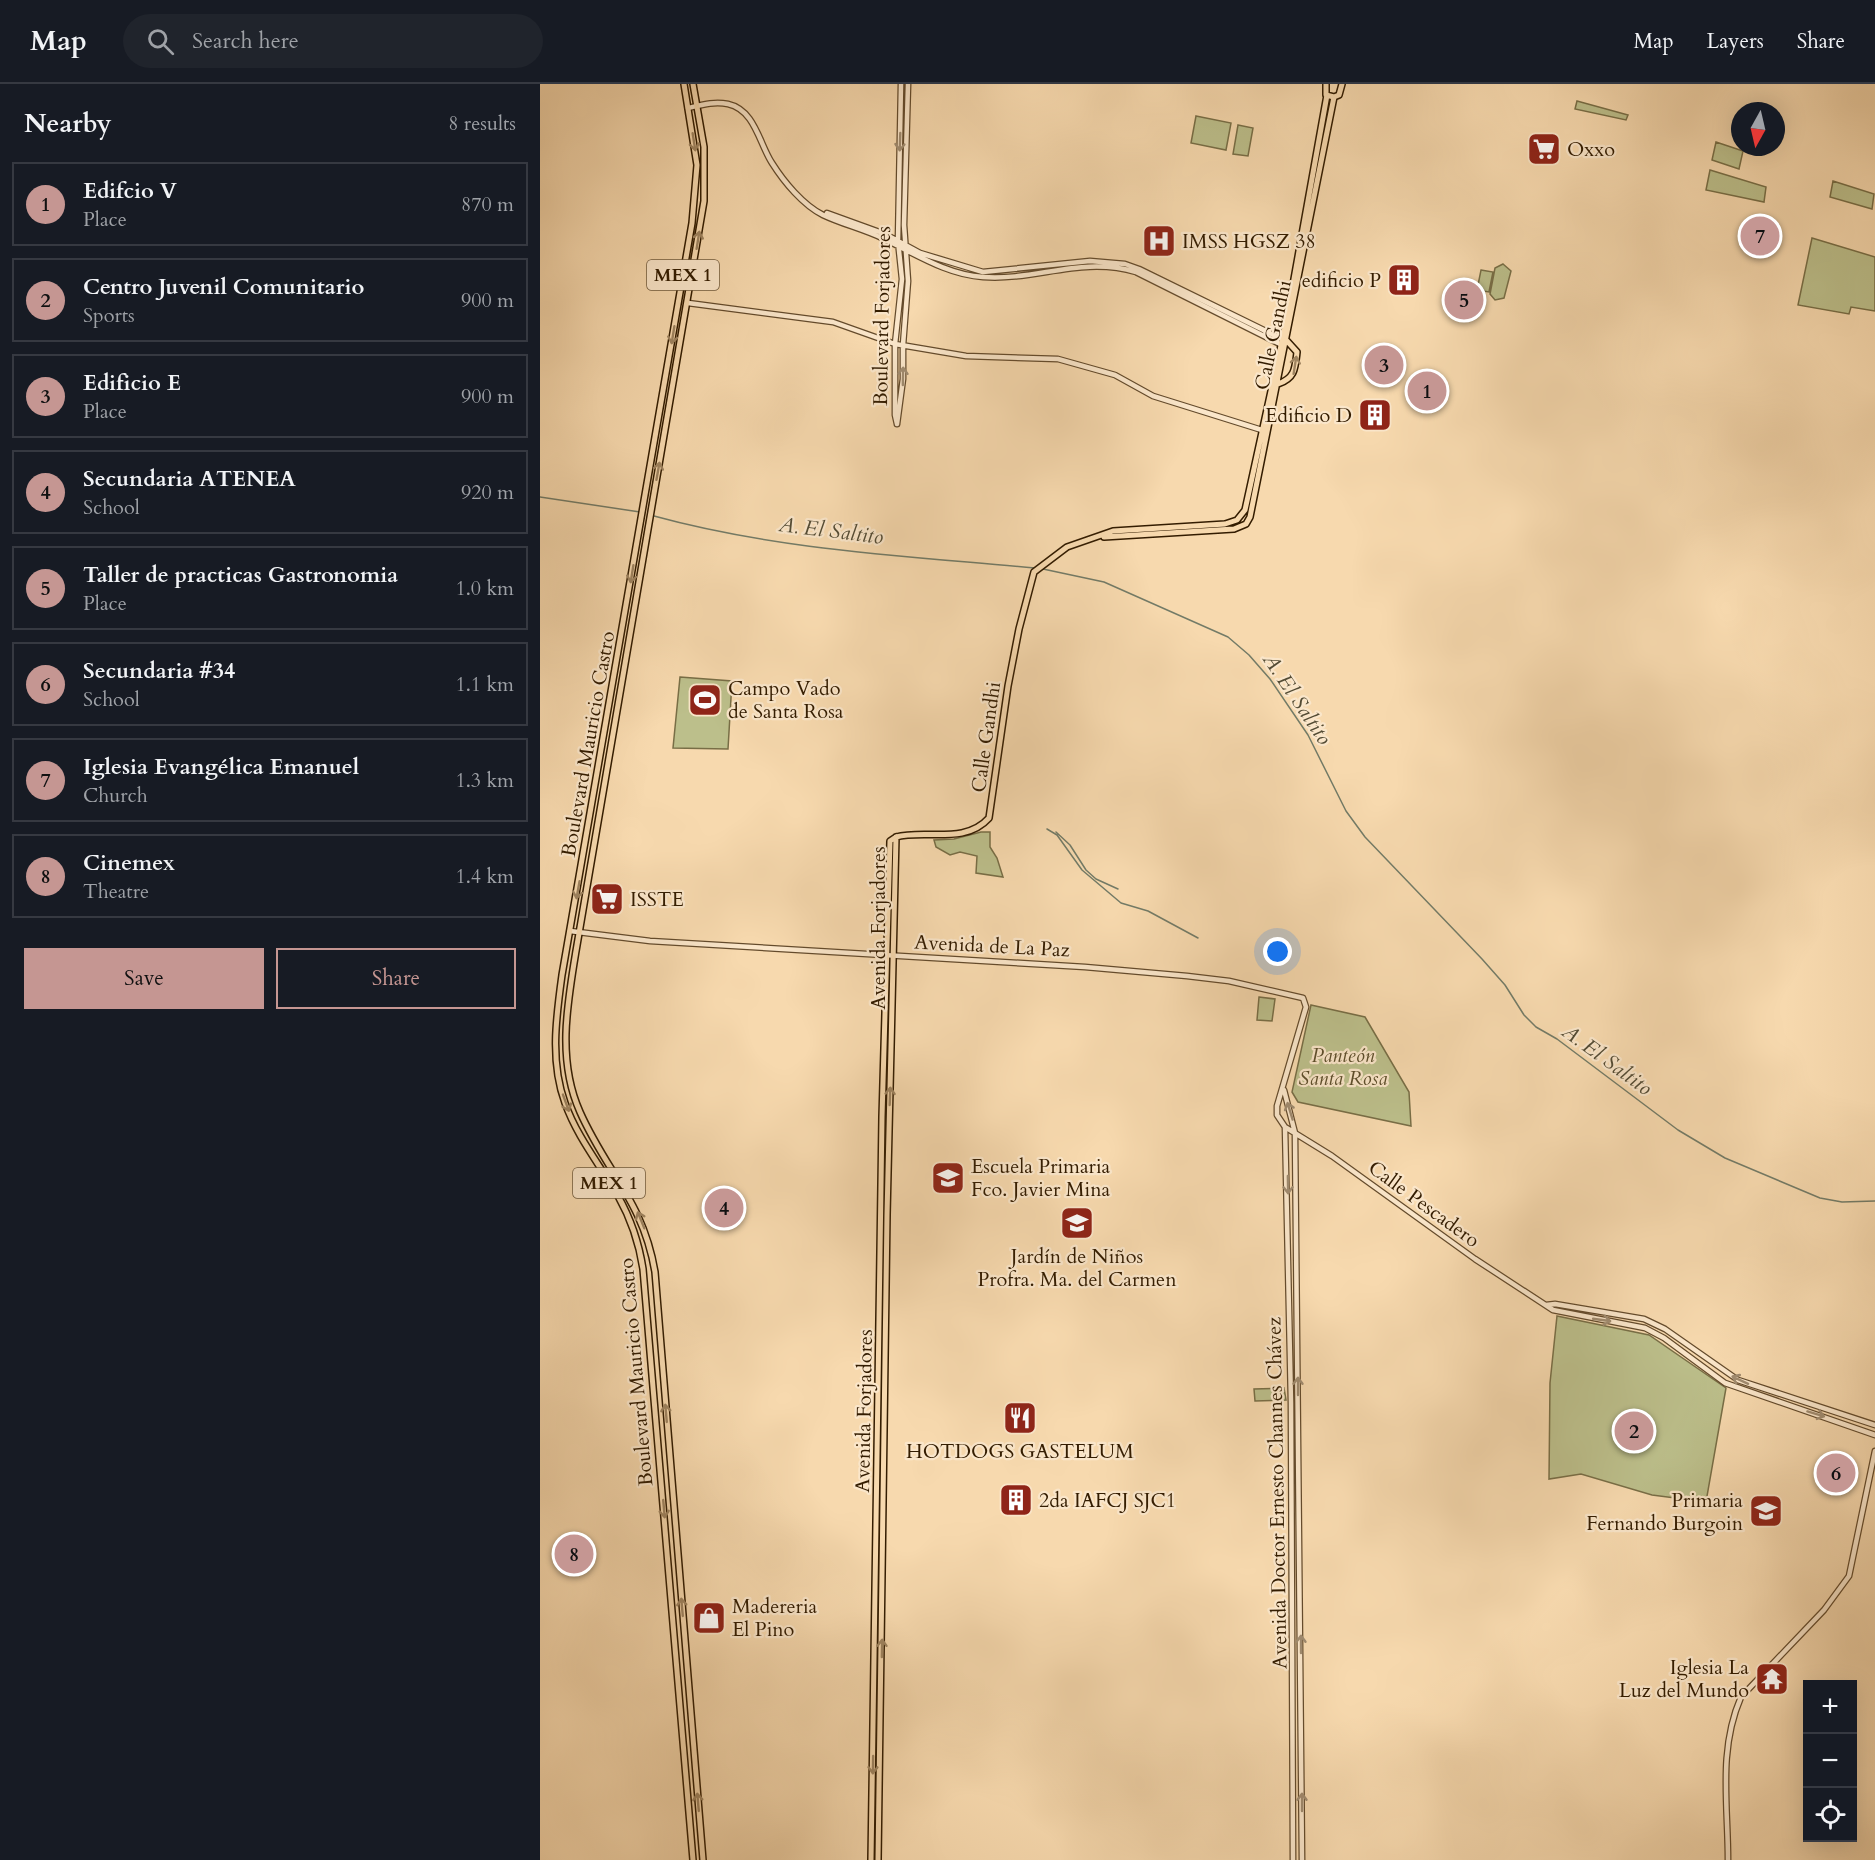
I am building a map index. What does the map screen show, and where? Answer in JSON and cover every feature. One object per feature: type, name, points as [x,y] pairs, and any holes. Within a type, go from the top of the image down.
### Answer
[{"type":"main road","name":"Boulevard Mauricio Castro","points":[[684,84],[697,165],[694,206],[556,1012],[556,1056],[560,1088],[580,1136],[617,1195],[635,1233],[643,1269],[693,1860]]},
{"type":"main road","name":"Boulevard Mauricio Castro","points":[[693,84],[704,147],[706,184],[688,303],[579,933],[567,1018],[568,1073],[580,1112],[638,1212],[650,1243],[703,1860]]},
{"type":"main road","points":[[1308,220],[1327,96],[1326,84]]},
{"type":"main road","points":[[1327,96],[1339,95],[1342,84]]},
{"type":"main road","points":[[1308,220],[1334,97]]},
{"type":"main road","name":"Calle Gandhi","points":[[896,837],[948,835],[979,826],[988,818],[1008,686],[1034,572],[1062,550],[1102,537],[1241,528],[1246,524],[1252,510],[1265,431],[1308,220]]},
{"type":"main road","points":[[1278,384],[1291,378],[1295,371],[1297,352],[1284,343]]},
{"type":"main road","name":"Calle Gandhi","points":[[1265,431],[1278,384],[1284,343]]},
{"type":"main road","name":"Avenida Forjadores","points":[[871,1860],[882,1108],[896,837]]},
{"type":"main road","name":"Avenida Forjadores","points":[[878,1860],[891,956]]},
{"type":"main road","points":[[647,1311],[655,1318],[659,1329]]},
{"type":"street","name":"Boulevard Forjadores","points":[[901,84],[898,241],[902,279],[895,344],[897,424],[903,379],[903,345],[908,290],[904,225],[908,84]]},
{"type":"street","points":[[688,108],[727,104],[742,111],[752,121],[773,164],[813,208],[899,248],[983,272],[1090,261],[1125,264],[1139,268],[1284,343]]},
{"type":"street","points":[[813,208],[864,225],[898,241],[907,249]]},
{"type":"street","points":[[688,303],[833,322],[895,344],[966,356],[1046,357],[1077,363],[1120,377],[1153,396],[1265,431]]},
{"type":"street","name":"Avenida de La Paz","points":[[570,931],[650,941],[1085,966],[1229,981],[1303,998]]},
{"type":"street","name":"Avenida Doctor Ernesto Channes Chávez","points":[[1293,1860],[1292,1436],[1285,1127],[1277,1110],[1306,1007],[1303,998]]},
{"type":"street","name":"Avenida Doctor Ernesto Channes Chávez","points":[[1284,1090],[1295,1133],[1302,1860]]},
{"type":"street","name":"Calle Pescadero","points":[[1285,1127],[1332,1156],[1475,1259],[1546,1305]]},
{"type":"street","points":[[1546,1305],[1555,1304],[1644,1319],[1665,1329],[1738,1380],[1875,1425]]},
{"type":"street","points":[[1546,1305],[1553,1310],[1645,1328],[1725,1383],[1875,1435]]},
{"type":"street","points":[[1687,1355],[1692,1349]]},
{"type":"street","points":[[1781,1404],[1785,1396]]},
{"type":"street","points":[[1728,1860],[1725,1758],[1735,1713],[1741,1697],[1843,1587],[1853,1565],[1873,1478],[1875,1451]]},
{"type":"green space","points":[[1577,101],[1628,115],[1626,120],[1575,109]]},
{"type":"green space","points":[[1196,116],[1231,123],[1226,150],[1191,143]]},
{"type":"green space","points":[[1238,125],[1253,128],[1248,156],[1233,154]]},
{"type":"green space","points":[[1716,142],[1731,147],[1731,156],[1742,156],[1739,169],[1712,160]]},
{"type":"green space","points":[[1710,170],[1766,187],[1764,202],[1706,190]]},
{"type":"green space","points":[[1833,181],[1874,194],[1872,209],[1830,197]]},
{"type":"green space","points":[[1812,238],[1875,257],[1875,311],[1851,307],[1849,314],[1798,305]]},
{"type":"green space","points":[[1503,264],[1511,271],[1504,298],[1495,300],[1490,294],[1495,268]]},
{"type":"green space","points":[[1481,270],[1493,272],[1489,292],[1477,290]]},
{"type":"green space","name":"Campo Vado de Santa Rosa","points":[[680,677],[732,681],[728,749],[673,748]]},
{"type":"green space","points":[[990,832],[990,847],[997,858],[1003,877],[976,873],[977,856],[960,852],[950,855],[936,847],[934,840],[954,839]]},
{"type":"green space","points":[[1259,997],[1275,999],[1272,1021],[1257,1020]]},
{"type":"green space","name":"Panteón Santa Rosa","points":[[1311,1005],[1365,1017],[1409,1092],[1411,1126],[1298,1102],[1292,1092]]},
{"type":"green space","points":[[1557,1316],[1649,1335],[1726,1388],[1706,1502],[1652,1495],[1581,1474],[1549,1479],[1550,1383]]},
{"type":"green space","points":[[1284,1388],[1286,1400],[1255,1401],[1254,1389]]},
{"type":"waterway","name":"A. El Saltito","points":[[540,497],[640,512]]},
{"type":"waterway","name":"A. El Saltito","points":[[654,516],[701,528],[795,544],[1035,568]]},
{"type":"waterway","name":"A. El Saltito","points":[[1043,569],[1104,582],[1228,637],[1249,655],[1270,679],[1308,735],[1346,811],[1365,837],[1482,959],[1505,985],[1524,1015],[1536,1027],[1557,1039],[1678,1130],[1725,1158],[1820,1198],[1842,1202],[1875,1201]]},
{"type":"waterway","points":[[1047,829],[1057,835],[1082,870],[1121,903],[1148,911],[1198,938]]},
{"type":"waterway","points":[[1056,832],[1070,845],[1086,870],[1096,879],[1118,889]]},
{"type":"place","name":"Oxxo","points":[[1544,149]]},
{"type":"place","name":"Iglesia Evangélica Emanuel","points":[[1760,236]]},
{"type":"place","name":"IMSS HGSZ 38","points":[[1159,241]]},
{"type":"place","name":"edificio P","points":[[1404,280]]},
{"type":"place","name":"Taller de practicas Gastronomia","points":[[1464,300]]},
{"type":"place","name":"Edificio E","points":[[1384,365]]},
{"type":"place","name":"Edifcio V","points":[[1427,391]]},
{"type":"place","name":"Edificio D","points":[[1375,415]]},
{"type":"place","name":"Campo Vado de Santa Rosa","points":[[705,700]]},
{"type":"place","name":"ISSTE","points":[[607,899]]},
{"type":"place","name":"Escuela Primaria Fco. Javier Mina","points":[[948,1178]]},
{"type":"place","name":"Secundaria ATENEA","points":[[724,1208]]},
{"type":"place","name":"Jardín de Niños Profra. Ma. del Carmen","points":[[1077,1223]]},
{"type":"place","name":"HOTDOGS GASTELUM","points":[[1020,1418]]},
{"type":"place","name":"Centro Juvenil Comunitario","points":[[1634,1431]]},
{"type":"place","name":"Secundaria #34","points":[[1836,1473]]},
{"type":"place","name":"2da IAFCJ SJC1","points":[[1016,1500]]},
{"type":"place","name":"Primaria Fernando Burgoin","points":[[1766,1511]]},
{"type":"place","name":"Cinemex","points":[[574,1554]]},
{"type":"place","name":"Madereria El Pino","points":[[709,1618]]},
{"type":"place","name":"Iglesia La Luz del Mundo","points":[[1772,1679]]}]
